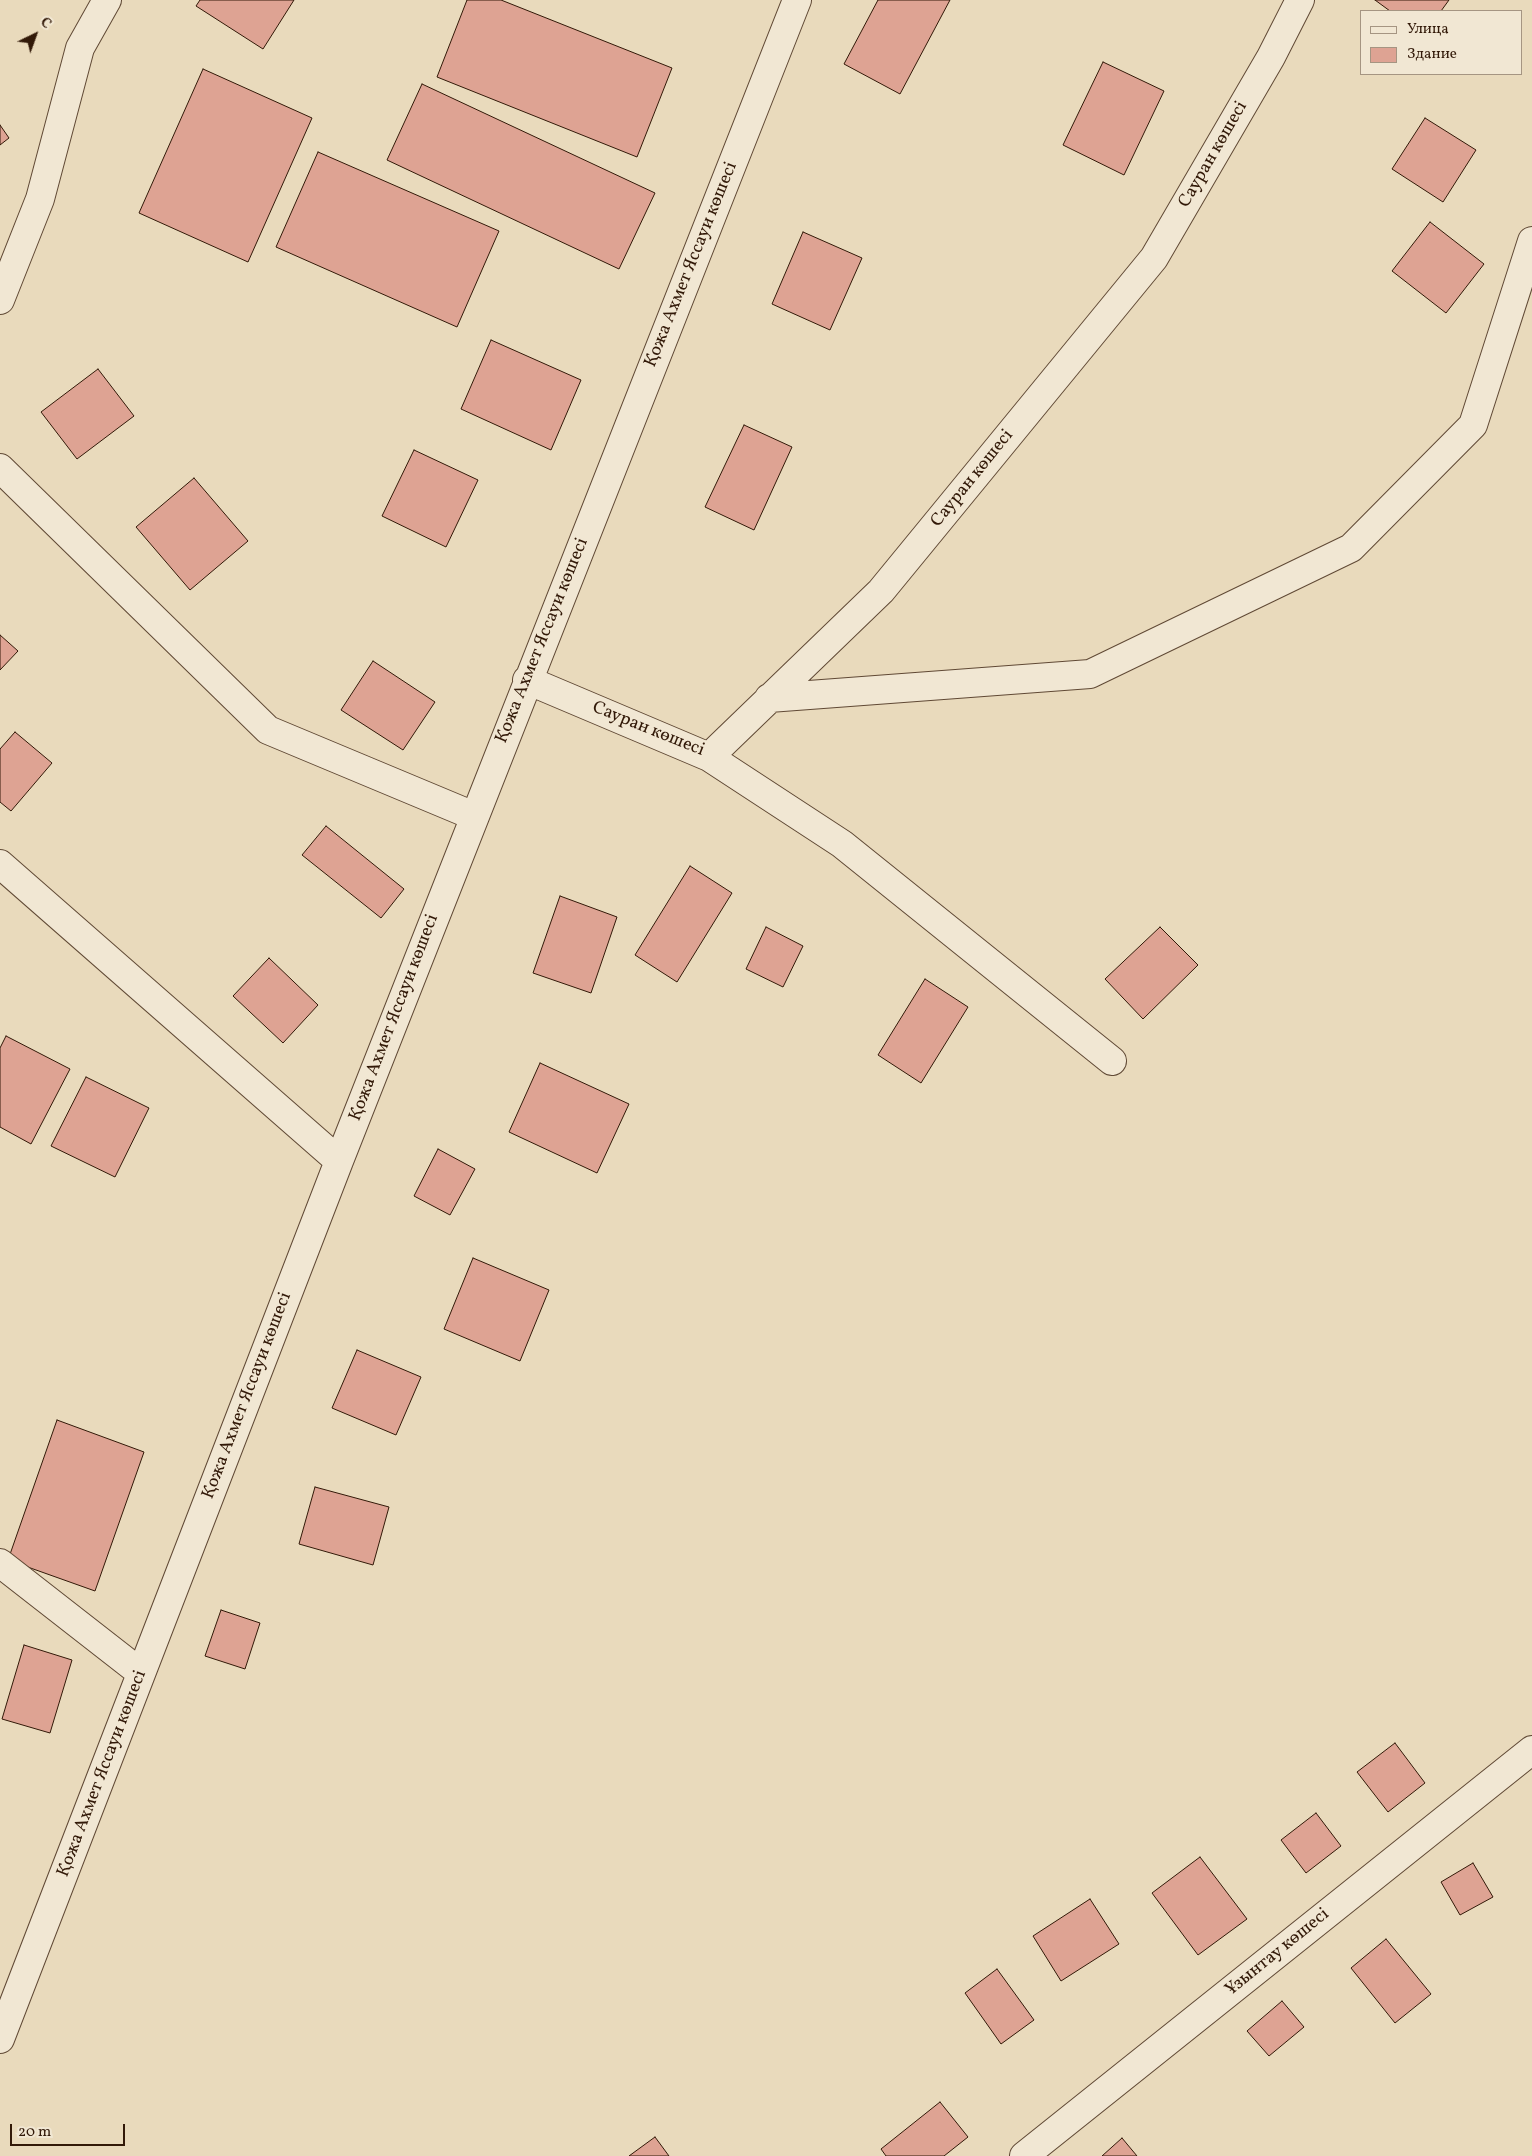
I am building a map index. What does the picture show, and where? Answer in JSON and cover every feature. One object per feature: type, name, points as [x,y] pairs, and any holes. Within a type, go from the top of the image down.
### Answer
[{"type":"street","points":[[0,300],[40,199],[80,48],[107,0]]},
{"type":"street","name":"Қожа Ахмет Яссауи көшесі","points":[[0,2039],[527,680],[797,0]]},
{"type":"street","name":"Сауран көшесі","points":[[527,680],[709,757],[881,591],[1154,258],[1271,57],[1300,0]]},
{"type":"street","points":[[770,698],[1090,674],[1351,548],[1474,425],[1532,241]]},
{"type":"street","points":[[0,468],[268,730],[474,816]]},
{"type":"street","points":[[709,757],[842,844],[1112,1061]]},
{"type":"street","points":[[0,864],[339,1161]]},
{"type":"street","points":[[0,1563],[142,1673]]},
{"type":"street","name":"Ұзынтау көшесі","points":[[1024,2156],[1532,1750]]},
{"type":"building","points":[[200,0],[294,0],[263,49],[196,6]]},
{"type":"building","points":[[467,0],[501,0],[672,68],[637,157],[437,77]]},
{"type":"building","points":[[878,0],[950,0],[900,94],[844,64]]},
{"type":"building","points":[[1375,0],[1449,0],[1442,10],[1389,10]]},
{"type":"building","points":[[1103,62],[1164,91],[1124,175],[1063,145]]},
{"type":"building","points":[[203,69],[312,118],[248,262],[139,213]]},
{"type":"building","points":[[422,84],[655,193],[619,269],[387,160]]},
{"type":"building","points":[[1425,118],[1476,150],[1443,202],[1392,169]]},
{"type":"building","points":[[0,125],[9,138],[0,145]]},
{"type":"building","points":[[318,152],[499,231],[457,327],[276,247]]},
{"type":"building","points":[[1430,222],[1484,264],[1446,313],[1392,271]]},
{"type":"building","points":[[803,232],[862,258],[830,330],[772,304]]},
{"type":"building","points":[[491,340],[581,380],[551,450],[461,409]]},
{"type":"building","points":[[98,369],[134,416],[77,459],[41,412]]},
{"type":"building","points":[[744,425],[792,447],[754,530],[705,507]]},
{"type":"building","points":[[414,450],[478,480],[446,547],[382,516]]},
{"type":"building","points":[[194,478],[248,541],[190,590],[136,527]]},
{"type":"building","points":[[0,635],[18,651],[0,670]]},
{"type":"building","points":[[373,661],[435,702],[403,750],[341,710]]},
{"type":"building","points":[[15,732],[52,763],[11,811],[0,802],[0,749]]},
{"type":"building","points":[[326,826],[404,889],[381,918],[302,855]]},
{"type":"building","points":[[690,866],[732,893],[677,982],[635,955]]},
{"type":"building","points":[[560,896],[617,917],[591,993],[533,973]]},
{"type":"building","points":[[766,927],[803,946],[783,987],[746,969]]},
{"type":"building","points":[[1160,927],[1198,965],[1143,1019],[1105,979]]},
{"type":"building","points":[[269,958],[318,1005],[283,1043],[233,996]]},
{"type":"building","points":[[925,979],[968,1007],[921,1083],[878,1055]]},
{"type":"building","points":[[6,1036],[70,1069],[31,1144],[0,1127],[0,1048]]},
{"type":"building","points":[[540,1063],[629,1104],[597,1173],[509,1132]]},
{"type":"building","points":[[86,1077],[149,1108],[115,1177],[51,1146]]},
{"type":"building","points":[[438,1149],[475,1169],[450,1215],[414,1196]]},
{"type":"building","points":[[473,1258],[549,1290],[520,1361],[444,1329]]},
{"type":"building","points":[[357,1350],[421,1377],[396,1435],[332,1408]]},
{"type":"building","points":[[57,1420],[144,1452],[95,1591],[8,1560]]},
{"type":"building","points":[[315,1487],[389,1507],[373,1565],[299,1544]]},
{"type":"building","points":[[221,1610],[260,1623],[245,1669],[205,1656]]},
{"type":"building","points":[[24,1645],[72,1660],[50,1733],[2,1719]]},
{"type":"building","points":[[1395,1743],[1425,1783],[1388,1812],[1357,1772]]},
{"type":"building","points":[[1316,1813],[1341,1846],[1306,1873],[1281,1840]]},
{"type":"building","points":[[1200,1857],[1247,1919],[1198,1955],[1152,1893]]},
{"type":"building","points":[[1473,1863],[1493,1897],[1460,1915],[1441,1882]]},
{"type":"building","points":[[1090,1899],[1119,1944],[1061,1981],[1033,1936]]},
{"type":"building","points":[[1386,1939],[1431,1994],[1395,2023],[1351,1968]]},
{"type":"building","points":[[997,1969],[1034,2020],[1001,2044],[965,1993]]},
{"type":"building","points":[[1282,2001],[1304,2027],[1269,2056],[1247,2031]]},
{"type":"building","points":[[940,2102],[968,2137],[944,2156],[886,2156],[881,2149]]},
{"type":"building","points":[[655,2137],[669,2156],[629,2156]]},
{"type":"building","points":[[1122,2138],[1137,2156],[1102,2156]]}]
